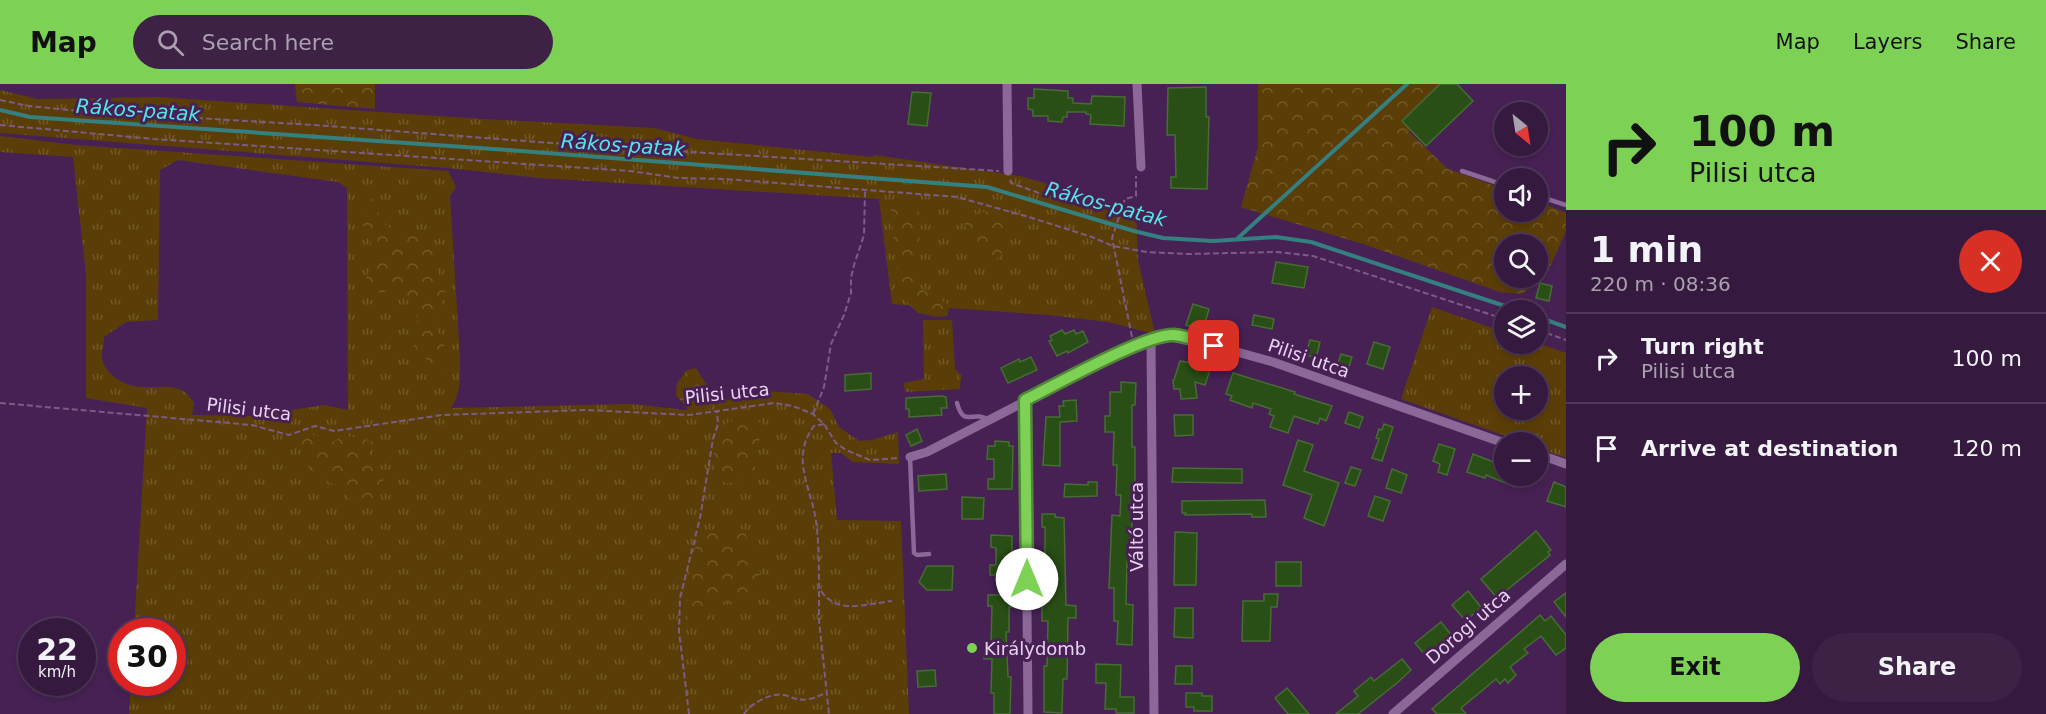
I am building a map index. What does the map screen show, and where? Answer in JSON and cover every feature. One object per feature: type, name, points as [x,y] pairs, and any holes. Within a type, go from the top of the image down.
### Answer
[{"type":"street","points":[[1007,84],[1008,171]]},
{"type":"street","points":[[1137,84],[1141,167]]},
{"type":"street","name":"Pilisi utca","points":[[910,457],[927,452],[1133,346],[1165,335],[1175,335],[1273,362],[1494,439]]},
{"type":"street","name":"Váltó utca","points":[[1151,340],[1154,714]]},
{"type":"street","points":[[1025,400],[1028,714]]},
{"type":"street","points":[[1548,458],[1566,464]]},
{"type":"street","name":"Dorogi utca","points":[[1393,714],[1566,564]]},
{"type":"lane","points":[[1462,171],[1494,182]]},
{"type":"lane","points":[[1548,199],[1566,205]]},
{"type":"lane","points":[[957,403],[960,413],[965,417],[984,417],[988,420]]},
{"type":"lane","points":[[910,457],[914,553],[929,554]]},
{"type":"path","points":[[0,100],[28,106],[79,111],[1008,171],[1011,183],[1050,197],[1111,204],[1122,208]]},
{"type":"path","points":[[0,125],[143,138],[630,171],[679,178],[724,179],[957,197],[982,202],[1092,237],[1113,246],[1147,252],[1187,254],[1277,252],[1313,256],[1494,316]]},
{"type":"path","points":[[1133,346],[1112,238],[1125,199],[1136,196],[1136,169],[1141,167]]},
{"type":"path","points":[[813,414],[824,387],[831,344],[851,293],[851,278],[864,235],[865,190]]},
{"type":"path","points":[[1548,334],[1566,340]]},
{"type":"path","name":"Pilisi utca","points":[[0,403],[252,425],[289,435],[315,426],[334,431],[442,415],[586,411],[689,416],[774,404],[794,406],[813,414],[824,424],[841,447],[870,460],[910,457]]},
{"type":"path","points":[[688,714],[679,631],[680,598],[702,509],[713,439],[718,424],[717,411]]},
{"type":"path","points":[[824,424],[814,426],[806,436],[802,449],[804,471],[815,519],[819,620],[829,714]]},
{"type":"path","points":[[819,588],[825,597],[842,606],[892,601]]},
{"type":"path","points":[[744,714],[746,710],[768,697],[783,694],[794,699],[809,699],[826,693]]},
{"type":"green space","points":[[295,84],[375,84],[375,109],[297,102]]},
{"type":"green space","points":[[1258,84],[1460,84],[1409,132],[1448,169],[1494,185],[1494,222],[1548,222],[1548,205],[1566,213],[1566,231],[1548,272],[1548,234],[1494,234],[1494,288],[1530,288],[1522,294],[1500,292],[1366,245],[1241,207],[1258,147]]},
{"type":"green space","points":[[0,90],[37,99],[158,97],[654,128],[697,139],[873,157],[874,155],[1020,176],[1136,210],[1138,260],[1155,334],[1108,322],[1049,315],[892,304],[879,199],[540,178],[447,168],[0,133]]},
{"type":"green space","points":[[0,136],[76,145],[448,171],[456,187],[450,196],[460,358],[458,391],[451,408],[632,404],[685,410],[765,391],[808,394],[830,409],[839,427],[859,441],[872,440],[898,432],[899,464],[853,462],[841,453],[831,453],[837,520],[901,521],[909,714],[129,714],[130,696],[186,696],[186,618],[135,618],[147,408],[86,398],[86,274],[73,157],[0,152]],"holes":[[[178,160],[338,182],[347,188],[348,410],[324,405],[253,416],[192,415],[194,403],[181,390],[130,385],[115,378],[107,370],[102,356],[104,337],[126,322],[158,320],[160,170]]]},
{"type":"green space","points":[[365,199],[372,199],[383,223],[399,234],[419,236],[429,242],[445,293],[436,327],[445,348],[444,371],[438,372],[414,346],[417,318],[415,301],[397,291],[372,293],[366,277],[377,258],[363,224]]},
{"type":"green space","points":[[898,203],[912,203],[919,214],[921,223],[915,263],[917,281],[921,288],[950,305],[947,316],[937,317],[918,313],[900,295],[891,209]]},
{"type":"green space","points":[[989,211],[1003,215],[1014,222],[1015,228],[1004,238],[1002,253],[994,262],[983,261],[964,224],[977,213]]},
{"type":"green space","points":[[1432,307],[1494,329],[1494,354],[1548,354],[1548,347],[1566,353],[1566,458],[1548,452],[1548,432],[1495,432],[1401,399]]},
{"type":"green space","points":[[923,320],[952,320],[955,369],[961,375],[960,389],[905,392],[904,383],[924,379]]},
{"type":"green space","points":[[696,368],[713,395],[710,408],[700,412],[690,412],[676,395],[677,383],[687,370]]},
{"type":"green space","points":[[737,420],[761,422],[764,427],[757,446],[755,469],[746,478],[726,484],[715,470],[714,454],[719,438],[728,422]]},
{"type":"green space","points":[[306,433],[319,436],[320,443],[331,443],[345,435],[375,444],[368,455],[371,463],[379,468],[385,485],[377,497],[351,500],[332,484],[311,471],[297,440]]},
{"type":"green space","points":[[735,527],[745,533],[760,572],[748,605],[716,601],[709,609],[712,627],[685,624],[692,552],[706,532]]},
{"type":"building","points":[[1440,84],[1457,84],[1473,101],[1426,146],[1402,121]]},
{"type":"building","points":[[1206,87],[1206,117],[1209,117],[1207,189],[1171,188],[1171,177],[1176,177],[1175,135],[1167,135],[1168,88]]},
{"type":"building","points":[[1034,89],[1068,91],[1068,98],[1073,98],[1073,103],[1091,104],[1092,96],[1125,97],[1124,126],[1090,124],[1091,115],[1086,112],[1067,112],[1067,117],[1063,117],[1062,122],[1048,121],[1048,116],[1033,116],[1033,110],[1028,109],[1028,98],[1034,98]]},
{"type":"building","points":[[912,92],[931,93],[927,126],[908,124]]},
{"type":"building","points":[[1276,262],[1308,267],[1304,288],[1272,283]]},
{"type":"building","points":[[1552,286],[1549,301],[1536,298],[1539,288]]},
{"type":"building","points":[[1193,304],[1209,309],[1203,330],[1186,325]]},
{"type":"building","points":[[1254,315],[1274,319],[1272,329],[1252,325]]},
{"type":"building","points":[[1062,330],[1065,334],[1074,330],[1076,334],[1083,331],[1088,342],[1057,356],[1049,341],[1052,340],[1050,336]]},
{"type":"building","points":[[1310,340],[1320,342],[1316,358],[1306,355]]},
{"type":"building","points":[[1374,342],[1390,347],[1383,369],[1367,364]]},
{"type":"building","points":[[1341,354],[1352,357],[1347,373],[1336,370]]},
{"type":"building","points":[[1031,357],[1037,370],[1008,383],[1001,368],[1019,359],[1020,362]]},
{"type":"building","points":[[1180,361],[1204,365],[1203,368],[1210,370],[1205,385],[1195,382],[1197,398],[1181,399],[1180,389],[1174,389],[1173,380]]},
{"type":"building","points":[[871,373],[871,389],[845,391],[845,375]]},
{"type":"building","points":[[1233,373],[1332,406],[1326,421],[1320,418],[1318,424],[1294,416],[1288,433],[1270,427],[1274,416],[1269,414],[1271,409],[1253,403],[1252,408],[1230,400],[1232,396],[1226,394]]},
{"type":"building","points":[[1121,382],[1136,383],[1135,405],[1132,405],[1135,495],[1132,495],[1132,561],[1127,561],[1126,604],[1133,605],[1132,645],[1117,644],[1118,621],[1114,621],[1114,588],[1109,588],[1112,515],[1120,516],[1121,495],[1116,495],[1117,465],[1113,465],[1114,432],[1105,432],[1105,416],[1110,416],[1110,392],[1121,392]]},
{"type":"building","points":[[946,397],[947,408],[941,408],[942,415],[909,417],[906,398]]},
{"type":"building","points":[[1076,400],[1077,421],[1060,422],[1060,466],[1043,465],[1046,417],[1060,417],[1059,406],[1064,406],[1063,401]]},
{"type":"building","points":[[1349,412],[1363,417],[1359,428],[1345,423]]},
{"type":"building","points":[[1174,415],[1193,415],[1193,435],[1175,436]]},
{"type":"building","points":[[1384,424],[1393,427],[1382,461],[1372,458],[1379,439],[1376,438],[1379,429],[1382,430]]},
{"type":"building","points":[[917,429],[922,441],[911,446],[906,435]]},
{"type":"building","points":[[1298,440],[1313,445],[1304,471],[1339,483],[1324,526],[1304,518],[1312,495],[1283,485]]},
{"type":"building","points":[[995,441],[1009,442],[1009,446],[1013,446],[1012,489],[988,489],[988,479],[994,479],[994,459],[987,459],[988,446],[995,446]]},
{"type":"building","points":[[1439,444],[1455,449],[1447,475],[1438,472],[1440,464],[1433,461]]},
{"type":"building","points":[[1473,454],[1494,462],[1494,478],[1467,472]]},
{"type":"building","points":[[1351,467],[1361,470],[1355,486],[1345,483]]},
{"type":"building","points":[[1173,468],[1242,469],[1242,483],[1172,482]]},
{"type":"building","points":[[1392,469],[1407,475],[1401,493],[1386,488]]},
{"type":"building","points":[[946,474],[947,489],[919,491],[918,476]]},
{"type":"building","points":[[1088,482],[1097,482],[1097,496],[1064,497],[1065,484],[1088,485]]},
{"type":"building","points":[[1554,482],[1566,487],[1566,507],[1547,501]]},
{"type":"building","points":[[1375,496],[1390,501],[1383,521],[1368,516]]},
{"type":"building","points":[[962,497],[984,498],[983,519],[962,519]]},
{"type":"building","points":[[1265,500],[1266,517],[1252,517],[1252,514],[1185,515],[1186,513],[1182,513],[1182,501]]},
{"type":"building","points":[[1042,514],[1055,514],[1055,517],[1064,518],[1066,605],[1076,606],[1076,618],[1068,618],[1067,679],[1063,679],[1062,713],[1044,712],[1044,666],[1047,666],[1048,621],[1042,621],[1042,598],[1046,598],[1047,557],[1045,557],[1045,527],[1042,527]]},
{"type":"building","points":[[1536,531],[1551,550],[1548,552],[1550,555],[1497,598],[1481,579]]},
{"type":"building","points":[[1175,532],[1197,533],[1196,585],[1174,585]]},
{"type":"building","points":[[991,535],[1012,536],[1012,575],[990,575],[990,565],[996,565],[996,548],[991,547]]},
{"type":"building","points":[[1276,562],[1301,562],[1301,586],[1276,586]]},
{"type":"building","points":[[927,566],[953,566],[952,590],[927,590],[919,582]]},
{"type":"building","points":[[1468,591],[1481,607],[1466,621],[1452,605]]},
{"type":"building","points":[[1566,593],[1566,617],[1554,602]]},
{"type":"building","points":[[1264,594],[1278,594],[1277,607],[1271,607],[1270,641],[1242,641],[1243,601],[1264,601]]},
{"type":"building","points":[[988,595],[1012,595],[1012,607],[1009,607],[1009,632],[1006,632],[1008,677],[1011,677],[1010,714],[994,714],[994,693],[991,693],[992,659],[984,659],[984,648],[989,648],[989,643],[991,643],[992,606],[988,606]]},
{"type":"building","points":[[1175,608],[1193,608],[1193,638],[1174,637]]},
{"type":"building","points":[[1540,615],[1545,621],[1551,616],[1566,635],[1566,648],[1556,655],[1541,636],[1524,649],[1528,653],[1510,667],[1516,675],[1508,683],[1505,679],[1500,684],[1496,679],[1461,708],[1466,714],[1437,714],[1432,709]]},
{"type":"building","points":[[1441,622],[1452,636],[1427,657],[1415,643]]},
{"type":"building","points":[[1402,659],[1411,670],[1397,683],[1358,714],[1336,714],[1358,696],[1354,691],[1371,677],[1374,681]]},
{"type":"building","points":[[1096,664],[1121,665],[1120,697],[1134,697],[1134,713],[1116,713],[1116,709],[1105,709],[1106,683],[1096,683]]},
{"type":"building","points":[[1176,666],[1192,666],[1192,684],[1175,684]]},
{"type":"building","points":[[935,670],[936,686],[918,687],[917,671]]},
{"type":"building","points":[[1287,688],[1309,714],[1288,714],[1275,698]]},
{"type":"building","points":[[1186,693],[1202,693],[1202,696],[1212,696],[1212,711],[1194,711],[1194,707],[1186,707]]},
{"type":"waterway","name":"Rákos-patak","points":[[1238,238],[1407,84]]},
{"type":"waterway","name":"Rákos-patak","points":[[0,110],[30,117],[508,150],[987,187],[1163,238],[1213,241],[1276,237],[1311,242],[1494,302]]},
{"type":"waterway","name":"Rákos-patak","points":[[1548,321],[1566,327]]},
{"type":"place","name":"Királydomb","points":[[972,648]]},
{"type":"route","points":[[1027,579],[1025,400],[1133,346],[1165,335],[1175,335],[1214,346]]}]
